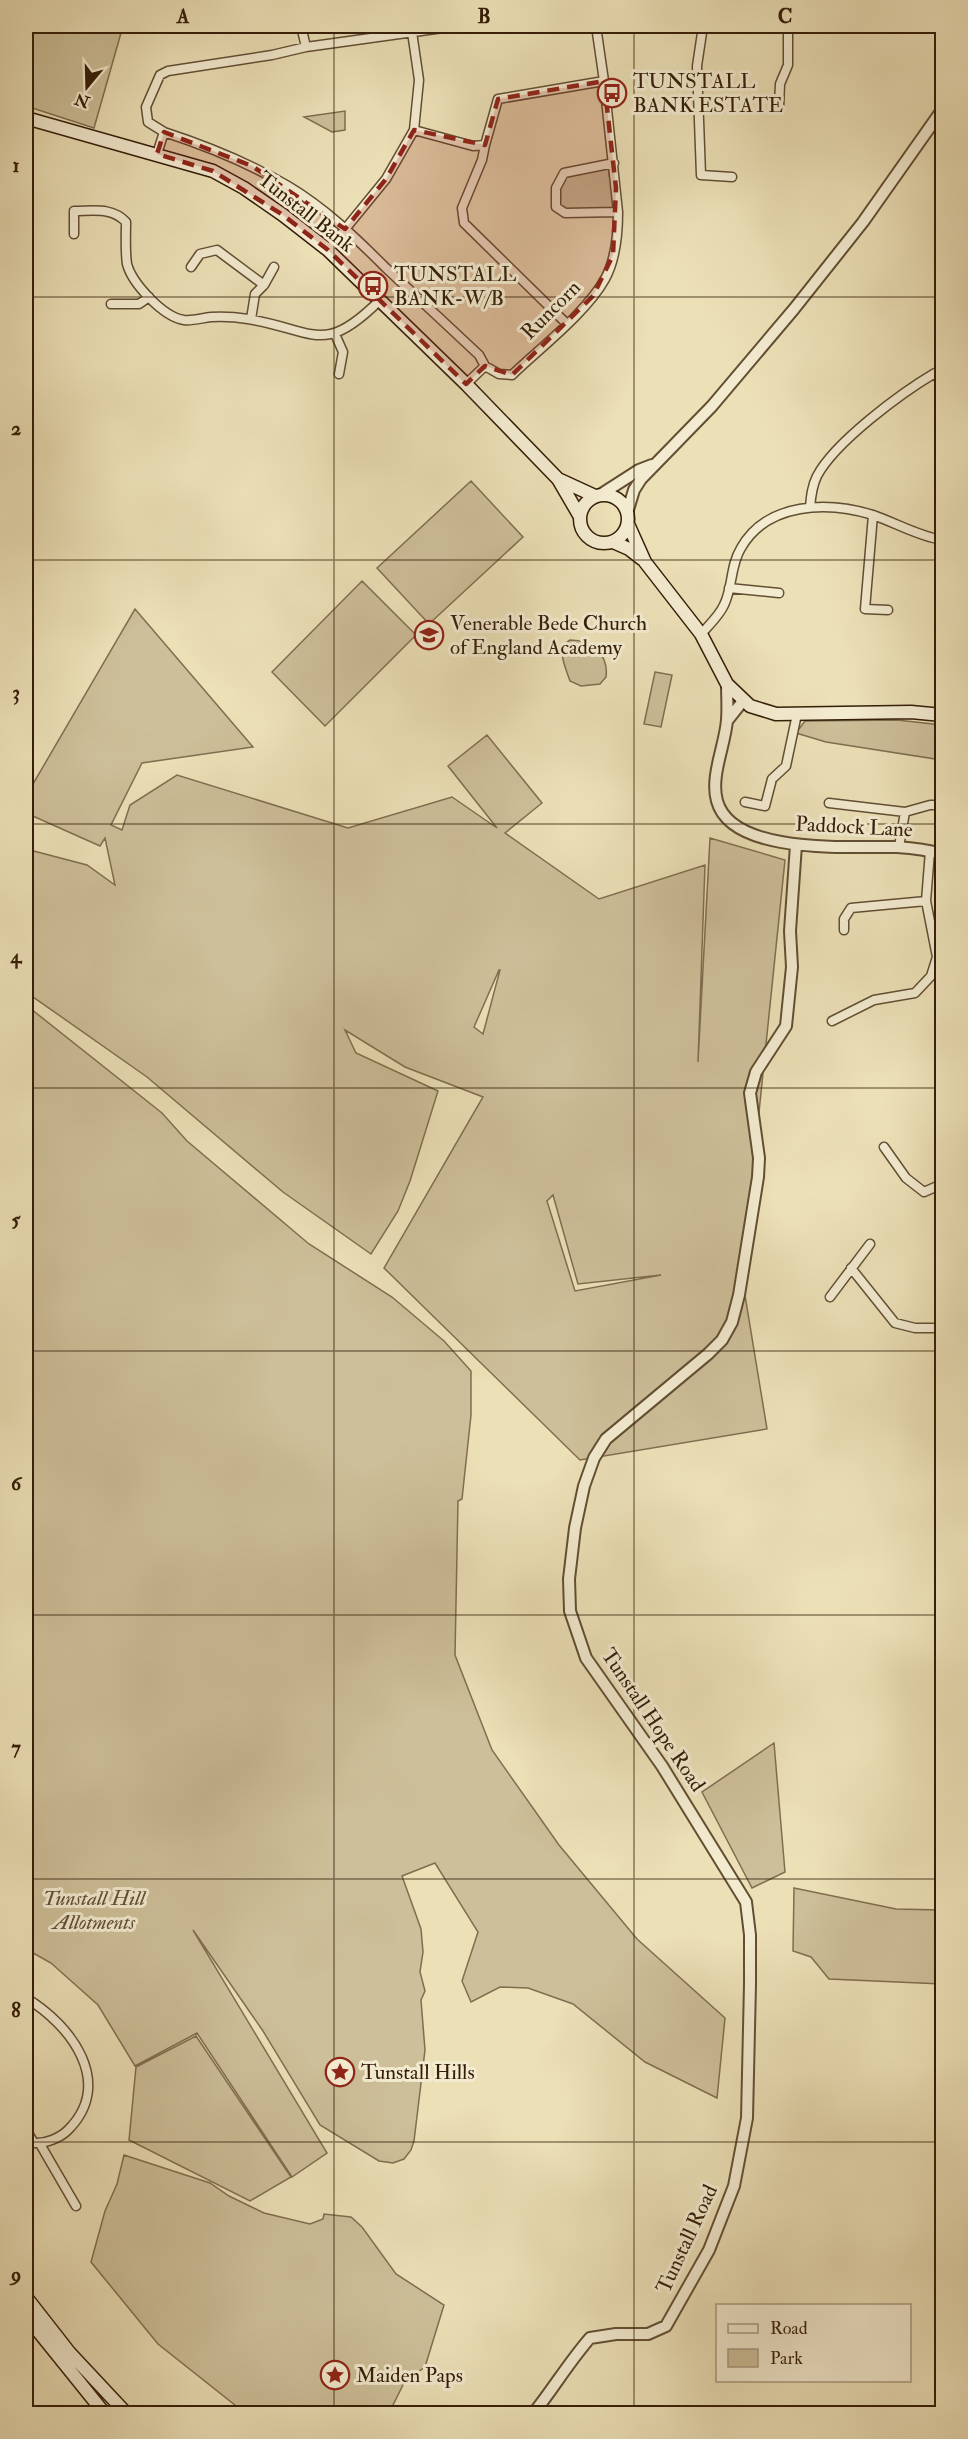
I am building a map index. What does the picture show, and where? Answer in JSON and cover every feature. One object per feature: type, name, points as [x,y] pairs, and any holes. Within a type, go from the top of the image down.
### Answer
[{"type":"main road","name":"Tunstall Bank","points":[[26,118],[69,133],[157,154],[213,171],[244,188],[328,250],[380,300],[558,479],[579,515]]},
{"type":"main road","name":"Tunstall Bank","points":[[558,479],[597,495]]},
{"type":"main road","points":[[628,519],[621,537],[613,542],[602,544],[593,541],[584,533],[579,524],[581,508],[597,495],[612,496],[621,502],[628,519],[645,562]]},
{"type":"main road","points":[[613,542],[629,549],[645,562],[701,634],[727,684],[743,701],[766,712],[797,714],[911,712],[942,715]]},
{"type":"main road","points":[[26,2297],[69,2352],[127,2414]]},
{"type":"main road","points":[[26,2316],[105,2414]]},
{"type":"street","points":[[301,26],[306,47]]},
{"type":"street","points":[[457,26],[306,47],[272,55],[168,71],[160,75],[146,106],[148,122],[164,132],[203,144],[252,166],[290,187],[345,229],[479,355],[484,366],[466,384]]},
{"type":"street","name":"Runcorn","points":[[484,366],[499,374],[512,375],[593,296],[605,277],[618,232],[618,212],[596,26]]},
{"type":"street","points":[[703,26],[697,66],[701,175],[732,177]]},
{"type":"street","points":[[779,107],[780,84],[788,65],[788,26]]},
{"type":"street","points":[[328,250],[386,179],[414,130],[419,80],[412,32]]},
{"type":"street","points":[[566,323],[464,223],[462,208],[482,160],[498,99],[604,81]]},
{"type":"street","points":[[628,519],[634,490],[652,465],[712,406],[794,309],[863,222],[942,110]]},
{"type":"street","points":[[414,130],[473,146],[485,145]]},
{"type":"street","points":[[157,154],[164,132]]},
{"type":"street","points":[[614,163],[564,173],[556,188],[556,207],[565,213],[618,212]]},
{"type":"street","points":[[74,234],[74,211],[107,211],[118,214],[126,222],[127,263],[133,278],[163,310],[182,320],[228,316],[314,336],[336,334],[359,322],[380,300]]},
{"type":"street","points":[[191,267],[200,254],[217,250],[264,285]]},
{"type":"street","points":[[250,320],[255,294],[264,285],[274,267]]},
{"type":"street","points":[[111,304],[139,304],[149,297]]},
{"type":"street","points":[[336,334],[343,352],[339,374]]},
{"type":"street","points":[[810,507],[813,486],[820,471],[851,437],[917,384],[935,373],[941,383]]},
{"type":"street","points":[[597,495],[639,470],[652,465]]},
{"type":"street","points":[[701,634],[725,604],[735,559],[752,533],[772,516],[810,507],[843,509],[873,515],[941,540],[942,526]]},
{"type":"street","points":[[873,515],[866,609],[888,610]]},
{"type":"street","points":[[729,588],[779,593]]},
{"type":"street","name":"Paddock Lane","points":[[727,684],[727,721],[715,787],[722,813],[738,829],[796,845],[899,847],[942,854]]},
{"type":"street","name":"Paddock Lane","points":[[727,721],[743,701]]},
{"type":"street","points":[[746,802],[765,806],[772,778],[786,766],[797,714]]},
{"type":"street","points":[[829,803],[905,812],[930,805],[942,805]]},
{"type":"street","points":[[899,847],[905,812]]},
{"type":"street","name":"Tunstall Hope Road","points":[[749,1923],[746,1902],[662,1766],[586,1658],[570,1611],[569,1579],[575,1528],[584,1486],[594,1458],[606,1439],[722,1340],[732,1322],[758,1177],[759,1158],[750,1093],[756,1072],[786,1026],[792,967],[790,931],[796,845]]},
{"type":"street","points":[[832,1021],[874,1000],[915,993],[931,976],[937,957],[926,902],[930,851]]},
{"type":"street","points":[[844,930],[844,919],[851,908],[926,902]]},
{"type":"street","points":[[884,1147],[906,1178],[924,1192],[942,1184]]},
{"type":"street","points":[[830,1297],[870,1244]]},
{"type":"street","points":[[851,1268],[895,1323],[915,1328],[942,1328]]},
{"type":"street","name":"Tunstall Road","points":[[533,2414],[552,2391],[570,2361],[590,2338],[615,2334],[648,2334],[666,2326],[709,2250],[734,2186],[747,2118],[749,1923]]},
{"type":"street","points":[[26,1998],[42,2009],[64,2031],[81,2053],[89,2075],[84,2110],[63,2135],[40,2144],[34,2143],[26,2130]]},
{"type":"street","points":[[40,2144],[76,2206]]},
{"type":"highlighted area","points":[[604,81],[616,188],[613,255],[593,296],[512,375],[485,366],[466,384],[328,250],[283,215],[213,171],[157,154],[164,132],[252,166],[345,229],[386,179],[414,130],[485,145],[498,99]]},
{"type":"green space","points":[[26,26],[166,26],[121,33],[94,128],[26,106]]},
{"type":"green space","points":[[345,111],[345,130],[332,132],[304,117]]},
{"type":"green space","points":[[608,167],[615,209],[567,210],[558,205],[558,187],[563,176]]},
{"type":"green space","points":[[471,481],[523,537],[429,624],[377,568]]},
{"type":"green space","points":[[362,581],[416,635],[325,726],[272,672]]},
{"type":"green space","points":[[135,609],[253,747],[142,763],[111,825],[122,830],[130,805],[177,775],[348,828],[452,797],[497,828],[448,766],[487,735],[542,803],[505,833],[599,899],[705,865],[698,1062],[710,838],[785,860],[742,1277],[767,1429],[580,1460],[384,1268],[483,1097],[405,1067],[345,1030],[356,1053],[438,1091],[410,1181],[398,1211],[371,1254],[283,1192],[147,1077],[26,992],[26,849],[87,865],[115,885],[105,838],[100,846],[26,813],[26,796]],"holes":[[[500,970],[483,1034],[474,1027]],[[553,1195],[578,1284],[661,1275],[575,1291],[547,1201]]]},
{"type":"green space","points":[[570,640],[585,643],[601,655],[605,662],[606,677],[600,684],[581,686],[570,681],[562,654],[563,648]]},
{"type":"green space","points":[[655,672],[672,675],[661,727],[644,724]]},
{"type":"green space","points":[[897,720],[942,725],[942,760],[826,742],[796,733],[805,721]]},
{"type":"green space","name":"Tunstall Hill Allotments","points":[[26,1005],[162,1113],[187,1141],[309,1244],[392,1297],[444,1341],[471,1371],[471,1415],[462,1499],[458,1501],[455,1655],[492,1750],[559,1845],[637,1939],[725,2018],[717,2098],[645,2062],[573,2004],[528,1988],[500,1987],[471,2002],[462,1981],[478,1932],[435,1863],[402,1876],[421,1929],[423,1952],[420,1972],[425,1991],[421,2000],[425,2050],[414,2141],[404,2159],[393,2163],[379,2161],[320,2125],[263,2031],[193,1930],[327,2153],[292,2177],[197,2033],[135,2066],[98,2005],[51,1963],[26,1949]]},
{"type":"green space","points":[[774,1743],[785,1872],[752,1888],[702,1792]]},
{"type":"green space","points":[[794,1888],[896,1909],[942,1910],[942,1984],[829,1979],[811,1957],[793,1951]]},
{"type":"green space","points":[[196,2036],[291,2177],[250,2201],[129,2140],[136,2067]]},
{"type":"green space","points":[[124,2155],[210,2183],[229,2196],[264,2213],[310,2224],[323,2219],[324,2214],[351,2217],[362,2227],[396,2274],[444,2305],[425,2367],[405,2381],[389,2413],[245,2413],[158,2344],[91,2262],[105,2211],[117,2184]]},
{"type":"place","name":"TUNSTALL BANK ESTATE","points":[[612,93]]},
{"type":"place","name":"TUNSTALL BANK-W/B","points":[[373,286]]},
{"type":"place","name":"Venerable Bede Church of England Academy","points":[[429,635]]},
{"type":"place","name":"Tunstall Hills","points":[[340,2072]]},
{"type":"place","name":"Maiden Paps","points":[[335,2375]]}]
